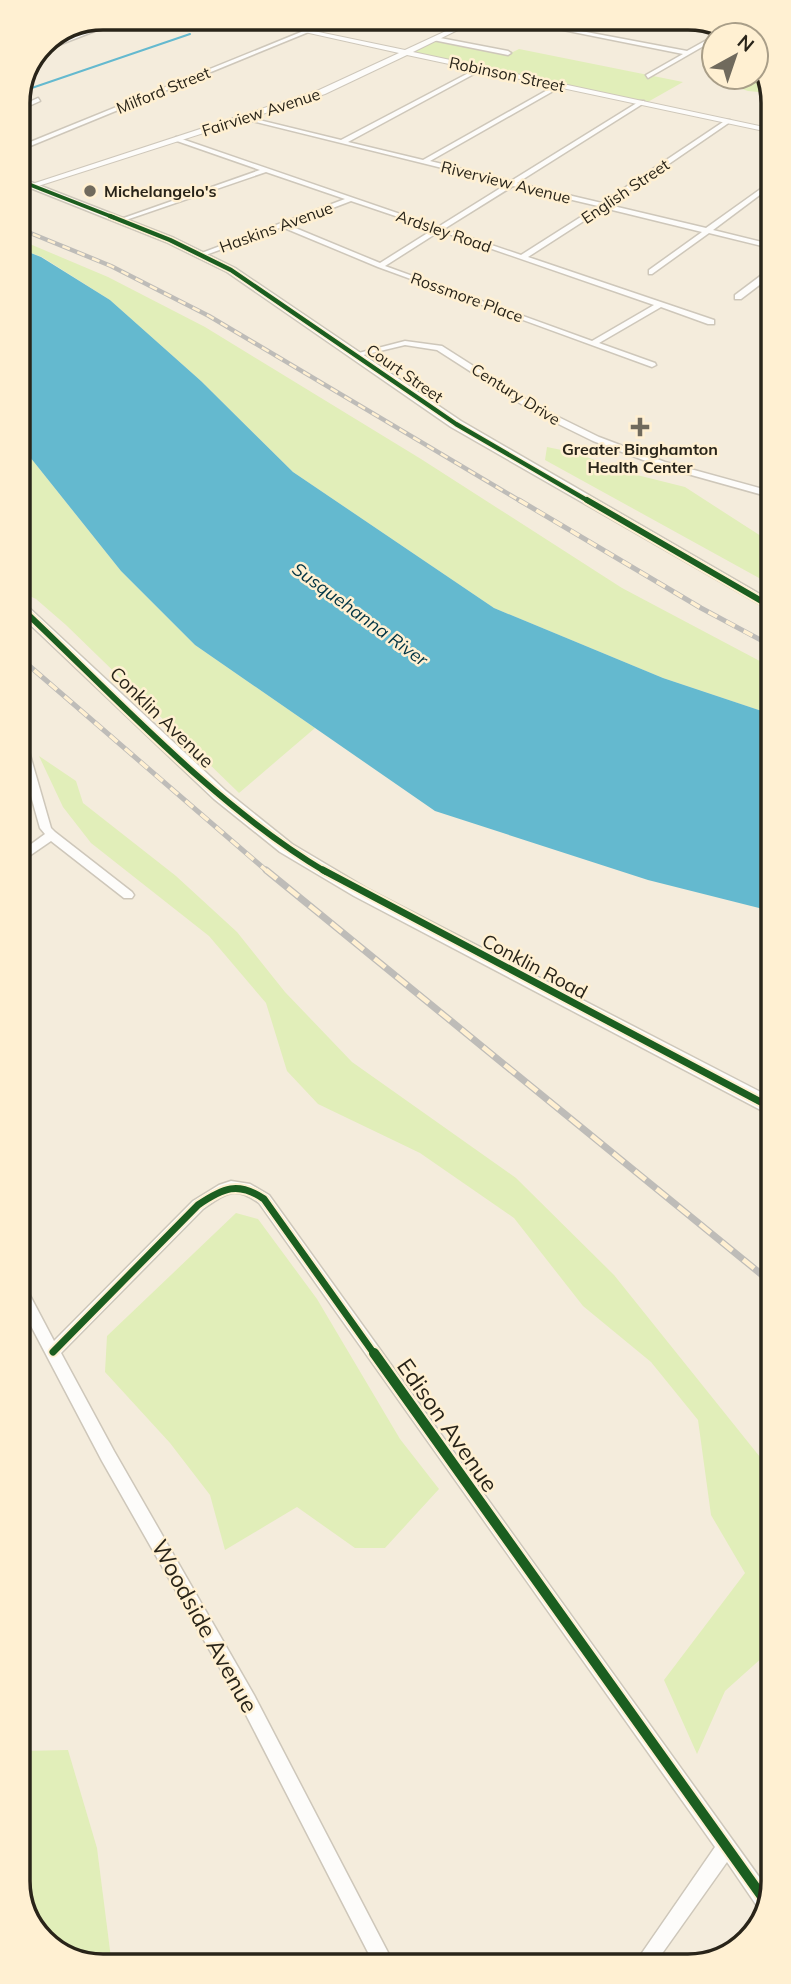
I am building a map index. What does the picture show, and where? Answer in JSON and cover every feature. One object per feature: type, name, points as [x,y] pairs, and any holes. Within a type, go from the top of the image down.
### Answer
[{"type":"main road","name":"Court Street","points":[[30,184],[201,255],[257,286],[358,358],[482,440],[761,601]]},
{"type":"main road","name":"Conklin Avenue","points":[[30,616],[220,795],[286,848]]},
{"type":"main road","name":"Conklin Road","points":[[286,848],[360,892],[761,1102]]},
{"type":"street","points":[[63,42],[94,30]]},
{"type":"street","name":"Robinson Street","points":[[304,30],[761,128]]},
{"type":"street","name":"Fairview Avenue","points":[[34,186],[322,92],[453,30]]},
{"type":"street","points":[[568,30],[688,53]]},
{"type":"street","name":"Milford Street","points":[[30,144],[309,31]]},
{"type":"street","points":[[435,39],[508,53]]},
{"type":"street","points":[[648,76],[700,46]]},
{"type":"street","points":[[342,142],[482,68]]},
{"type":"street","points":[[424,162],[560,85]]},
{"type":"street","points":[[30,104],[38,100]]},
{"type":"street","points":[[380,266],[642,102]]},
{"type":"street","name":"Riverview Avenue","points":[[243,118],[761,244]]},
{"type":"street","name":"English Street","points":[[520,258],[729,121]]},
{"type":"street","name":"Ardsley Road","points":[[176,139],[711,322]]},
{"type":"street","points":[[121,220],[265,170]]},
{"type":"street","points":[[652,272],[761,191]]},
{"type":"street","name":"Haskins Avenue","points":[[201,255],[351,199]]},
{"type":"street","name":"Rossmore Place","points":[[283,225],[380,266],[652,365]]},
{"type":"street","points":[[738,297],[761,280]]},
{"type":"street","points":[[593,343],[660,305]]},
{"type":"street","name":"Century Drive","points":[[358,358],[423,345],[444,350],[535,409],[603,443],[662,464],[761,492]]},
{"type":"street","points":[[30,772],[46,828],[51,835],[128,895]]},
{"type":"street","points":[[30,851],[51,835]]},
{"type":"street","name":"Edison Avenue","points":[[54,1352],[198,1205],[220,1190],[236,1185],[246,1186],[271,1210],[760,1894]]},
{"type":"street","name":"Woodside Avenue","points":[[30,1308],[248,1701],[379,1954]]},
{"type":"street","points":[[650,1954],[727,1846]]},
{"type":"green space","points":[[439,37],[513,52],[519,49],[683,82],[646,103],[407,52]]},
{"type":"green space","points":[[30,244],[108,277],[205,327],[421,459],[622,588],[761,662],[761,711],[663,678],[494,608],[293,472],[201,381],[110,300],[42,257],[30,252]]},
{"type":"green space","points":[[547,447],[576,453],[629,473],[685,487],[761,536],[761,579],[545,460]]},
{"type":"green space","points":[[30,457],[121,571],[195,645],[315,728],[239,793],[30,596]]},
{"type":"green space","points":[[39,756],[76,781],[83,803],[176,876],[237,932],[285,992],[352,1062],[516,1178],[614,1275],[761,1458],[761,1659],[725,1691],[697,1754],[664,1680],[745,1573],[711,1515],[698,1420],[651,1362],[583,1306],[514,1218],[420,1153],[318,1104],[287,1071],[266,1003],[209,936],[91,843],[63,807]]},
{"type":"green space","points":[[236,1213],[258,1219],[317,1299],[400,1439],[439,1489],[385,1548],[355,1548],[297,1507],[225,1550],[210,1495],[170,1443],[105,1372],[107,1336]]},
{"type":"green space","points":[[68,1750],[97,1848],[110,1954],[89,1953],[71,1947],[48,1929],[37,1913],[30,1881],[30,1751]]},
{"type":"water","name":"Susquehanna River","points":[[30,253],[110,300],[201,381],[293,472],[494,608],[663,678],[761,711],[761,908],[648,880],[435,811],[195,645],[121,571],[30,457]]},
{"type":"waterway","points":[[31,88],[190,34]]},
{"type":"railway","points":[[30,233],[111,266],[209,316],[522,502]]},
{"type":"railway","points":[[519,500],[701,608],[761,640]]},
{"type":"railway","points":[[30,666],[268,872]]},
{"type":"railway","points":[[266,870],[761,1274]]},
{"type":"cycle path","points":[[30,185],[170,240],[231,270],[456,424],[761,601]]},
{"type":"cycle path","points":[[30,616],[220,795],[286,848],[360,892],[761,1102]]},
{"type":"cycle path","points":[[53,1352],[198,1205],[224,1189],[238,1186],[264,1199],[760,1894]]},
{"type":"place","name":"Michelangelo's","points":[[90,191]]},
{"type":"place","name":"Greater Binghamton Health Center","points":[[640,427]]}]
